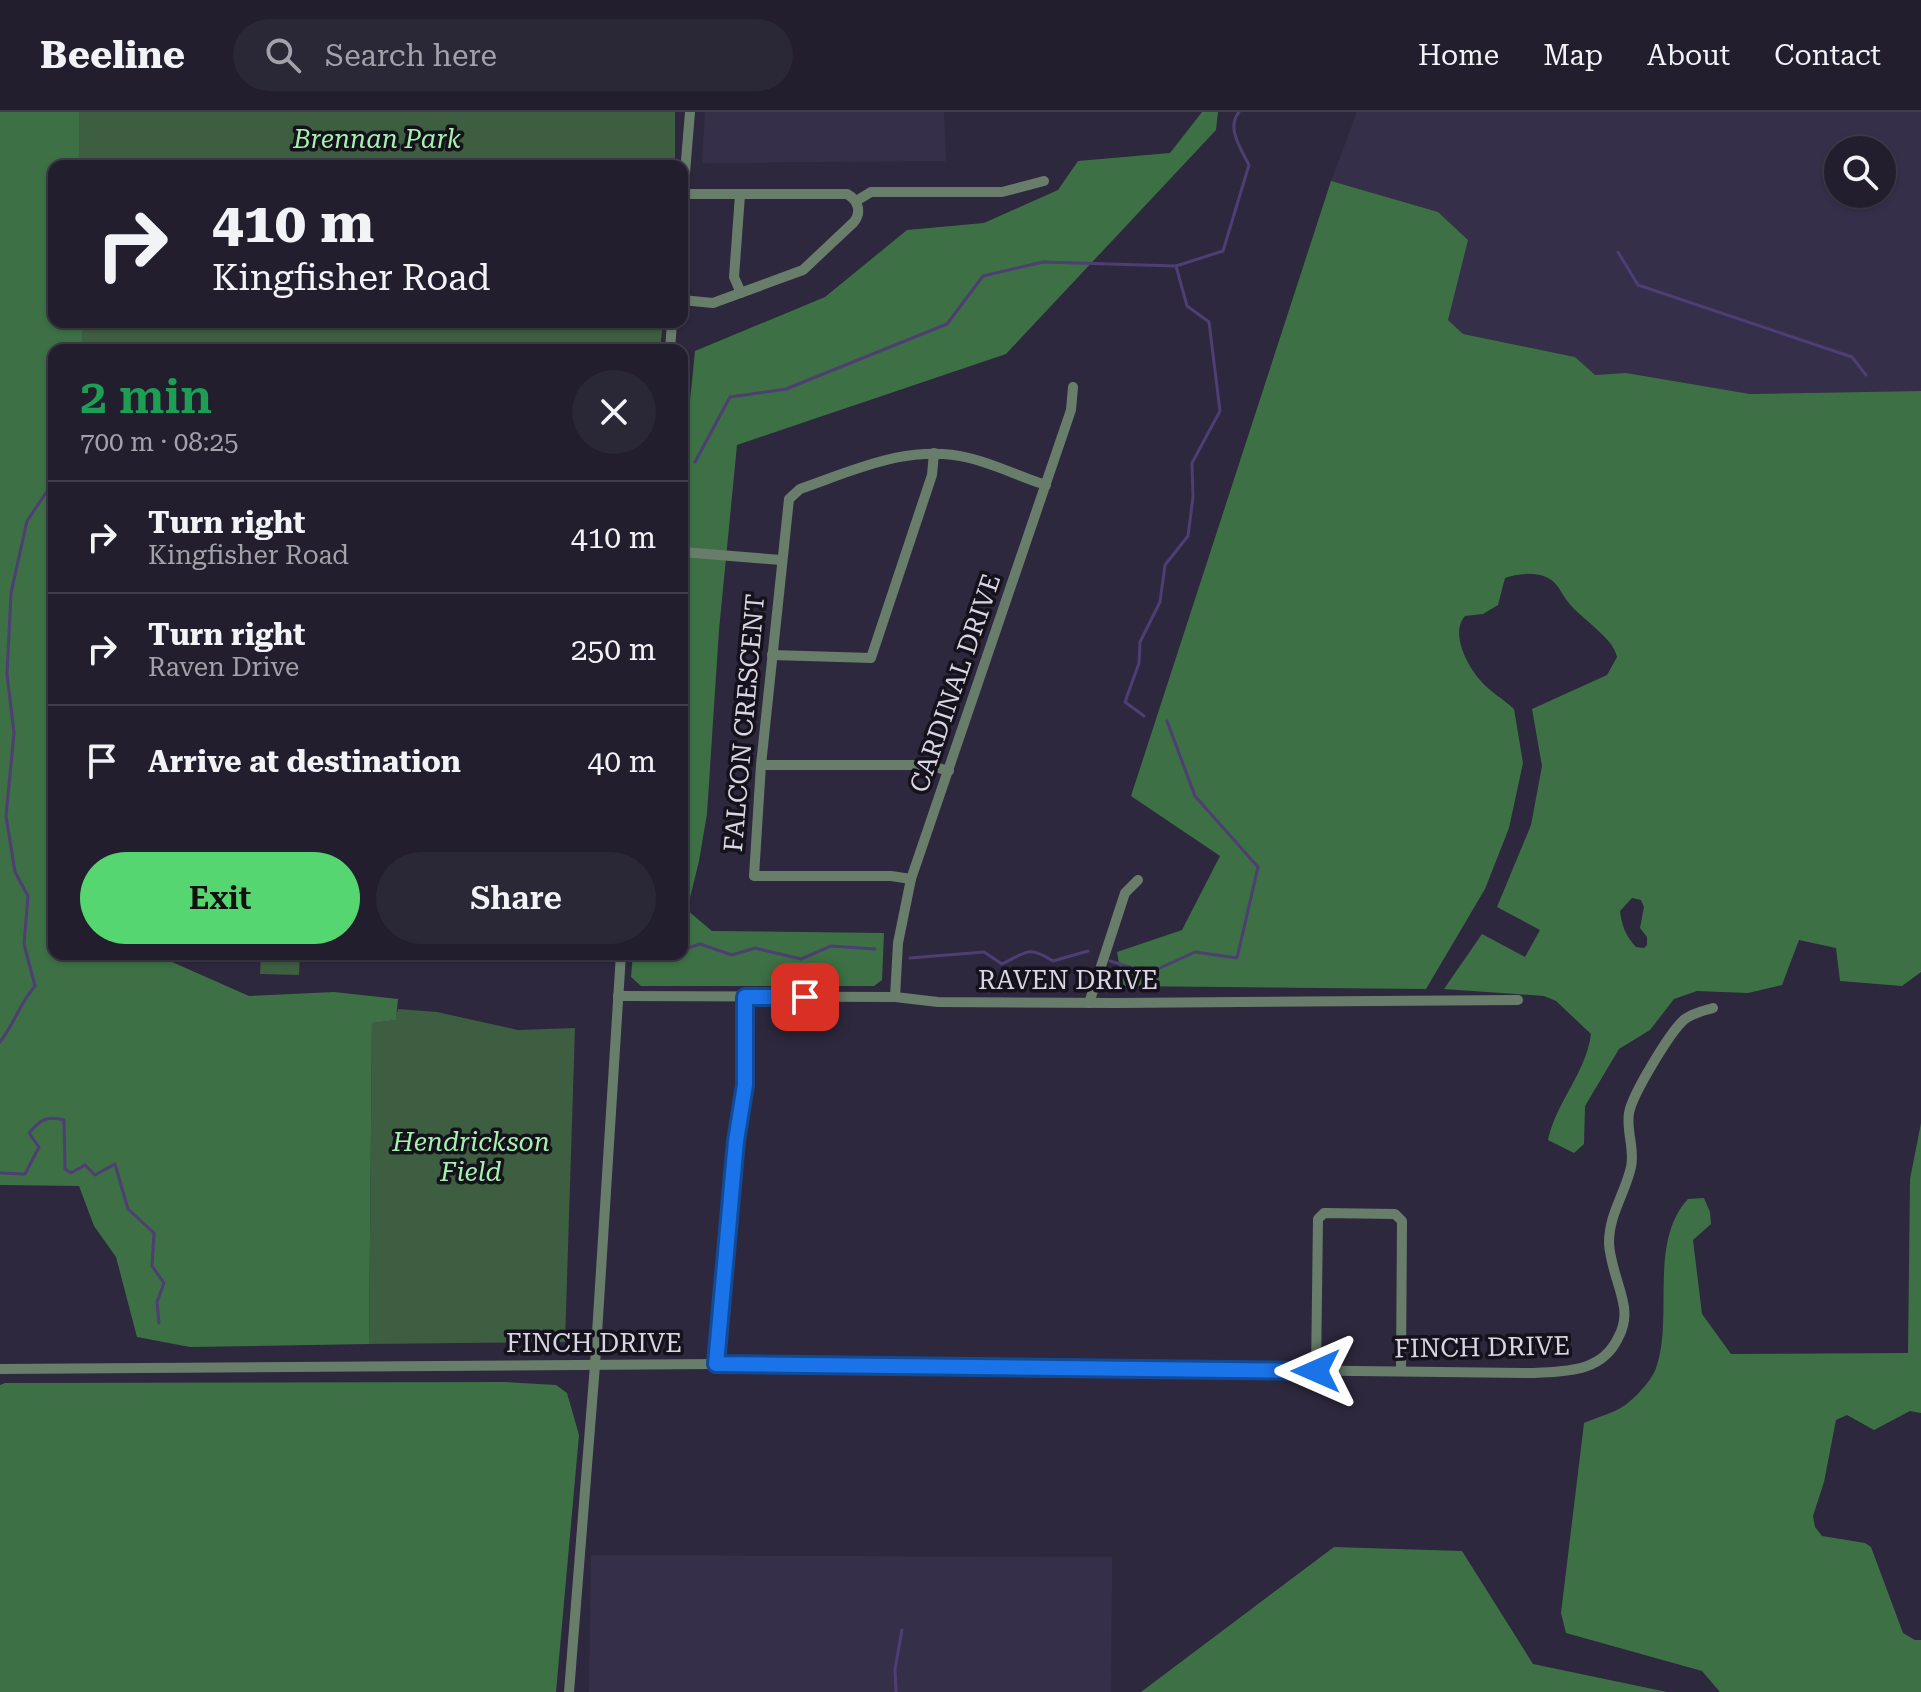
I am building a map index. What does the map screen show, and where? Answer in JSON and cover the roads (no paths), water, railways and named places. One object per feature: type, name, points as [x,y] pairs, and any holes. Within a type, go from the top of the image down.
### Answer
[{"type":"street","points":[[686,160],[690,112]]},
{"type":"street","points":[[856,201],[871,192],[1002,192],[1044,181]]},
{"type":"street","points":[[688,194],[847,194],[856,201],[857,218],[807,268],[713,303],[688,301]]},
{"type":"street","points":[[740,195],[734,277],[741,293]]},
{"type":"street","name":"CARDINAL DRIVE","points":[[895,997],[898,943],[911,879],[1071,410],[1073,387]]},
{"type":"street","points":[[772,655],[871,658],[932,475],[934,453],[969,458],[1046,485]]},
{"type":"street","name":"FALCON CRESCENT","points":[[911,879],[891,876],[754,876],[761,765],[787,506],[794,493],[896,456],[934,453]]},
{"type":"street","points":[[688,552],[781,560]]},
{"type":"street","points":[[761,765],[928,765],[949,771]]},
{"type":"street","points":[[1089,1003],[1125,893],[1138,880]]},
{"type":"street","points":[[569,1692],[595,1365],[621,960]]},
{"type":"street","name":"RAVEN DRIVE","points":[[618,996],[895,997],[938,1002],[1089,1003],[1518,1000]]},
{"type":"street","points":[[716,1364],[736,1141],[745,1085],[745,997]]},
{"type":"street","name":"FINCH DRIVE","points":[[0,1369],[716,1364],[1534,1373],[1575,1370],[1596,1363],[1611,1349],[1621,1333],[1624,1309],[1612,1265],[1610,1232],[1614,1208],[1632,1163],[1628,1125],[1632,1104],[1678,1025],[1694,1013],[1713,1008]]},
{"type":"street","points":[[1316,1371],[1318,1219],[1324,1213],[1395,1214],[1402,1221],[1401,1371]]},
{"type":"waterway","points":[[695,462],[730,397],[786,389],[947,324],[983,276],[1043,262],[1176,266],[1223,251],[1249,165],[1234,132],[1235,118],[1239,112]]},
{"type":"waterway","points":[[1618,252],[1638,285],[1852,357],[1866,375]]},
{"type":"waterway","points":[[1144,716],[1125,702],[1139,663],[1140,642],[1160,602],[1165,565],[1188,536],[1193,497],[1192,463],[1220,411],[1209,322],[1187,306],[1176,266]]},
{"type":"waterway","points":[[0,1042],[35,986],[24,944],[28,896],[15,872],[6,816],[14,733],[7,674],[11,593],[27,521],[48,490]]},
{"type":"waterway","points":[[1110,961],[1149,973],[1195,952],[1237,958],[1258,867],[1195,796],[1167,721]]},
{"type":"waterway","points":[[688,948],[700,944],[732,955],[755,948],[801,959],[831,946],[875,949]]},
{"type":"waterway","points":[[910,958],[984,952],[1002,964],[1028,952],[1038,953],[1053,961],[1088,951]]},
{"type":"waterway","points":[[0,1173],[25,1174],[39,1147],[29,1133],[48,1118],[64,1120],[65,1169],[71,1173],[85,1165],[95,1175],[115,1164],[128,1209],[154,1233],[152,1266],[164,1283],[157,1302],[159,1323]]},
{"type":"waterway","points":[[896,1692],[895,1669],[902,1630]]},
{"type":"park label","name":"Brennan Park","points":[[377,139]]},
{"type":"park label","name":"Hendrickson Field","points":[[471,1157]]}]
